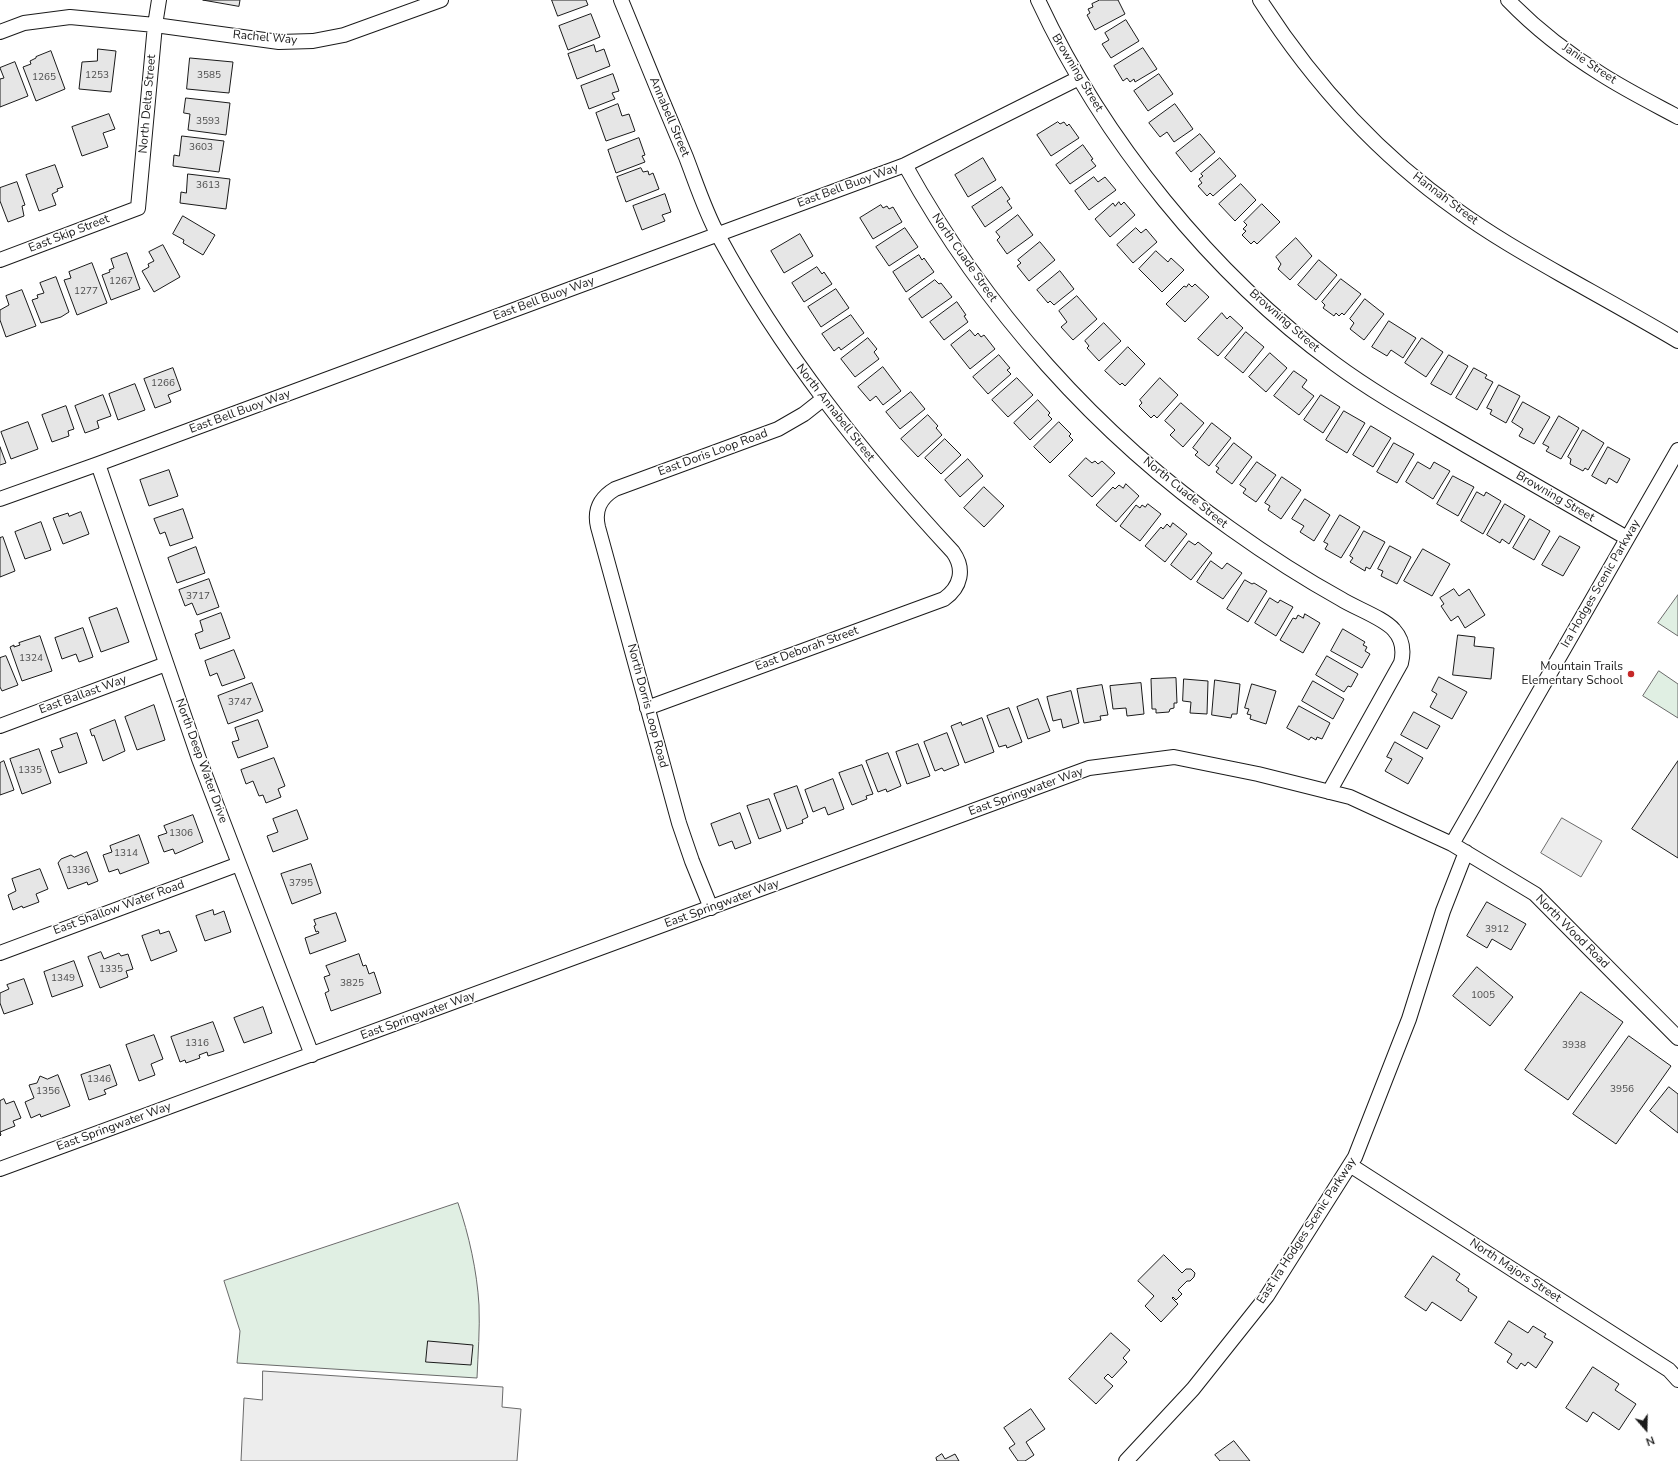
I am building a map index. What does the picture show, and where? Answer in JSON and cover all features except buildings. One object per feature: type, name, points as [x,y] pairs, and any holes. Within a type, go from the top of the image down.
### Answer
[{"type":"street","name":"North Delta Street","points":[[138,208],[155,25],[159,0]]},
{"type":"street","name":"Rachel Way","points":[[0,32],[24,23],[70,17],[155,25],[263,40],[296,42],[313,41],[344,35],[412,5],[441,0]]},
{"type":"street","name":"Annabell Street","points":[[620,0],[718,234]]},
{"type":"street","name":"Browning Street","points":[[1038,0],[1050,27],[1079,78],[1121,142],[1172,209],[1229,272],[1282,322],[1334,363],[1386,399],[1627,538]]},
{"type":"street","name":"Hannah Street","points":[[1260,0],[1284,36],[1333,98],[1381,147],[1428,189],[1492,234],[1678,341]]},
{"type":"street","name":"Janie Street","points":[[1508,0],[1539,29],[1569,53],[1601,74],[1678,117]]},
{"type":"street","name":"East Bell Buoy Way","points":[[0,499],[905,165],[1079,78]]},
{"type":"street","name":"North Cuade Street","points":[[905,165],[942,229],[981,285],[1062,380],[1117,436],[1188,497],[1230,529],[1259,549],[1319,586],[1386,623],[1398,634],[1403,649],[1401,664],[1329,792]]},
{"type":"street","name":"East Skip Street","points":[[0,260],[138,208]]},
{"type":"street","name":"North Annabell Street","points":[[718,234],[774,330],[823,399],[885,476],[953,552],[960,566],[959,581]]},
{"type":"street","name":"East Doris Loop Road","points":[[600,502],[609,492],[615,489],[783,427],[804,414],[823,399]]},
{"type":"street","name":"Ira Hodges Scenic Parkway","points":[[1452,844],[1678,450]]},
{"type":"street","name":"North Deep Water Drive","points":[[98,464],[166,664],[239,864],[312,1056]]},
{"type":"street","name":"North Dorris Loop Road","points":[[600,502],[596,514],[598,527],[647,708],[679,824],[711,908]]},
{"type":"street","name":"East Deborah Street","points":[[647,708],[944,599],[956,588],[959,581]]},
{"type":"street","name":"East Ballast Way","points":[[0,726],[166,664]]},
{"type":"street","name":"East Springwater Way","points":[[0,1169],[312,1056],[1089,768],[1174,757],[1258,774],[1350,797],[1452,844]]},
{"type":"street","name":"North Wood Road","points":[[1452,844],[1535,894],[1678,1038]]},
{"type":"street","name":"East Ira Hodges Scenic Parkway","points":[[1126,1461],[1193,1389],[1267,1296],[1355,1157],[1409,1019],[1443,911],[1466,852]]},
{"type":"street","name":"East Shallow Water Road","points":[[0,953],[239,864]]},
{"type":"street","name":"North Majors Street","points":[[1350,1165],[1668,1370],[1678,1380]]},
{"type":"green space","points":[[1678,595],[1678,636],[1658,623]]},
{"type":"green space","points":[[1659,671],[1678,684],[1678,718],[1643,696]]},
{"type":"green space","points":[[458,1203],[472,1253],[478,1292],[479,1323],[477,1378],[237,1363],[240,1331],[224,1281]]},
{"type":"shaded area","points":[[1562,818],[1602,841],[1581,877],[1541,853]]},
{"type":"shaded area","points":[[263,1371],[503,1387],[502,1407],[521,1409],[517,1461],[241,1461],[244,1398],[262,1400]]},
{"type":"place","name":"Mountain Trails Elementary School","points":[[1631,674]]}]
